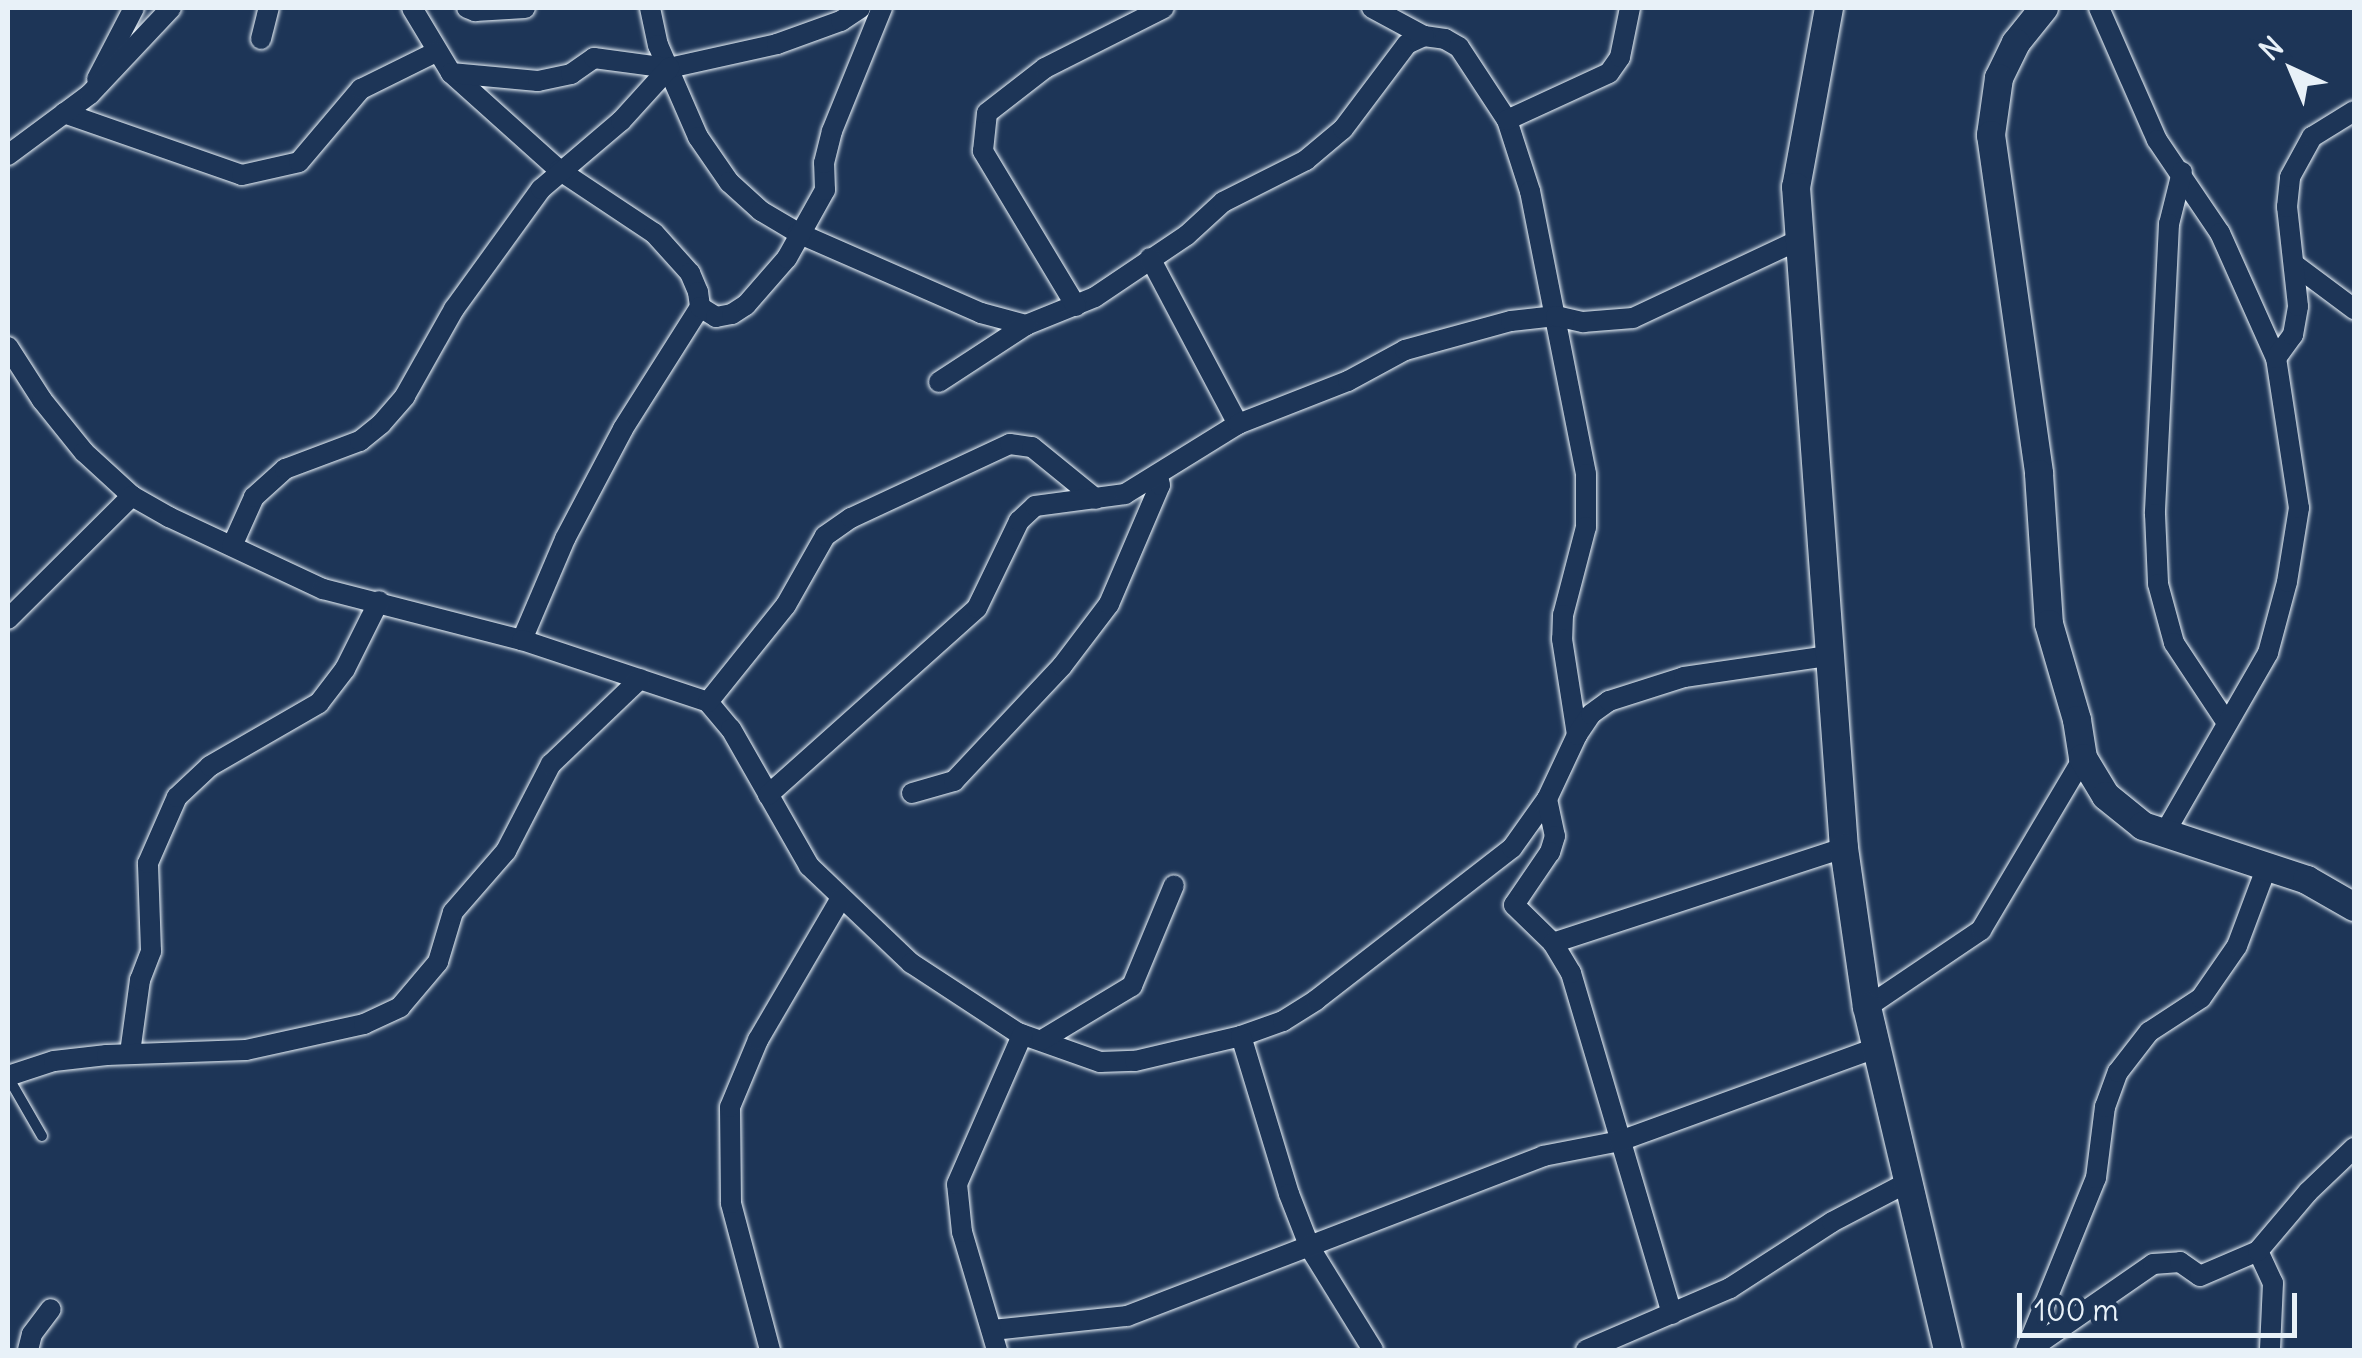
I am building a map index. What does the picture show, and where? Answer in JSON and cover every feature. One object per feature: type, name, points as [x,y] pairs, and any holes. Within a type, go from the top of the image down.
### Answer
[{"type":"street","points":[[90,94],[134,8]]},
{"type":"street","points":[[8,155],[90,94],[171,8]]},
{"type":"street","points":[[261,40],[269,8]]},
{"type":"street","points":[[412,8],[451,73],[560,170],[654,233],[690,273],[700,308],[716,317],[746,305],[787,258],[826,190],[824,162],[832,131],[882,8]]},
{"type":"street","points":[[468,8],[525,8]]},
{"type":"street","points":[[650,8],[658,45],[698,137],[716,166],[761,211],[798,233],[981,313],[1026,325]]},
{"type":"street","points":[[451,73],[538,81],[571,74],[594,58],[669,68],[777,44],[841,21],[860,8]]},
{"type":"street","points":[[1076,306],[983,151],[988,113],[1045,68],[1164,8]]},
{"type":"street","points":[[1372,8],[1424,36],[1445,39],[1460,48],[1508,120],[1534,210],[1588,492],[1586,527],[1563,615],[1562,639],[1577,735]]},
{"type":"street","points":[[1508,120],[1609,73],[1620,57],[1630,8]]},
{"type":"street","points":[[1828,8],[1796,187],[1797,241],[1844,848],[1867,1007],[1948,1350]]},
{"type":"street","points":[[2044,8],[2016,43],[1999,78],[1990,135],[2039,474],[2049,624],[2078,720],[2083,758],[2121,812],[2164,834],[2307,880],[2354,907]]},
{"type":"street","points":[[2099,8],[2157,140],[2220,233],[2276,358],[2299,508],[2287,582],[2268,653],[2164,834]]},
{"type":"street","points":[[939,382],[1026,325],[1076,306],[1187,235],[1223,202],[1322,148],[1343,129],[1407,44],[1424,36]]},
{"type":"street","points":[[64,112],[242,175],[299,162],[361,89],[436,52]]},
{"type":"street","points":[[232,546],[254,497],[285,468],[360,441],[381,424],[405,396],[454,309],[541,189],[621,122],[669,68]]},
{"type":"street","points":[[2276,358],[2293,334],[2298,306],[2288,207],[2290,177],[2312,138],[2354,111]]},
{"type":"street","points":[[2182,172],[2170,224],[2155,514],[2158,584],[2174,643],[2228,723]]},
{"type":"street","points":[[768,795],[978,608],[1020,521],[1036,506],[1125,494],[1238,424],[1348,381],[1405,350],[1512,321],[1556,316],[1582,322],[1633,318],[1797,241]]},
{"type":"street","points":[[1150,258],[1238,424]]},
{"type":"street","points":[[2295,265],[2354,309]]},
{"type":"street","points":[[522,640],[558,554],[618,438],[700,308]]},
{"type":"street","points":[[8,347],[63,428],[132,496],[323,589],[522,640],[708,702],[732,728],[809,866],[910,963],[1032,1038],[1100,1062],[1134,1061],[1242,1036],[1283,1022],[1438,910],[1512,848],[1547,798],[1577,735],[1591,714],[1609,701],[1684,676],[1828,656]]},
{"type":"street","points":[[708,702],[786,604],[825,536],[851,518],[1010,444],[1032,447],[1096,499]]},
{"type":"street","points":[[912,793],[954,780],[1062,666],[1110,604],[1160,486],[1158,476]]},
{"type":"street","points":[[8,619],[132,496]]},
{"type":"street","points":[[130,1052],[140,980],[151,952],[148,864],[178,797],[210,766],[319,703],[345,669],[379,601]]},
{"type":"street","points":[[8,1076],[54,1061],[130,1052],[246,1050],[364,1024],[400,1006],[438,962],[453,912],[506,851],[551,764],[640,679]]},
{"type":"street","points":[[1867,1007],[1980,930],[2083,758]]},
{"type":"street","points":[[1547,798],[1554,836],[1550,852],[1514,905],[1553,942],[1571,974],[1672,1314]]},
{"type":"street","points":[[1553,942],[1844,848]]},
{"type":"street","points":[[2028,1350],[2096,1178],[2105,1107],[2118,1072],[2149,1032],[2201,998],[2237,946],[2267,866]]},
{"type":"street","points":[[1174,885],[1132,986],[1032,1038],[957,1184],[962,1232],[995,1340],[1127,1316],[1544,1156],[1620,1140],[1878,1047]]},
{"type":"street","points":[[770,1350],[731,1203],[730,1107],[758,1040],[841,898]]},
{"type":"street","points":[[1242,1036],[1289,1194],[1310,1248],[1373,1350]]},
{"type":"street","points":[[2028,1350],[2153,1264],[2180,1262],[2200,1276],[2258,1251],[2308,1192],[2354,1148]]},
{"type":"street","points":[[1586,1350],[1730,1288],[1832,1222],[1910,1181]]},
{"type":"street","points":[[2258,1251],[2274,1283],[2270,1350]]},
{"type":"street","points":[[28,1350],[32,1334],[51,1309]]},
{"type":"lane","points":[[8,1076],[42,1136]]}]
